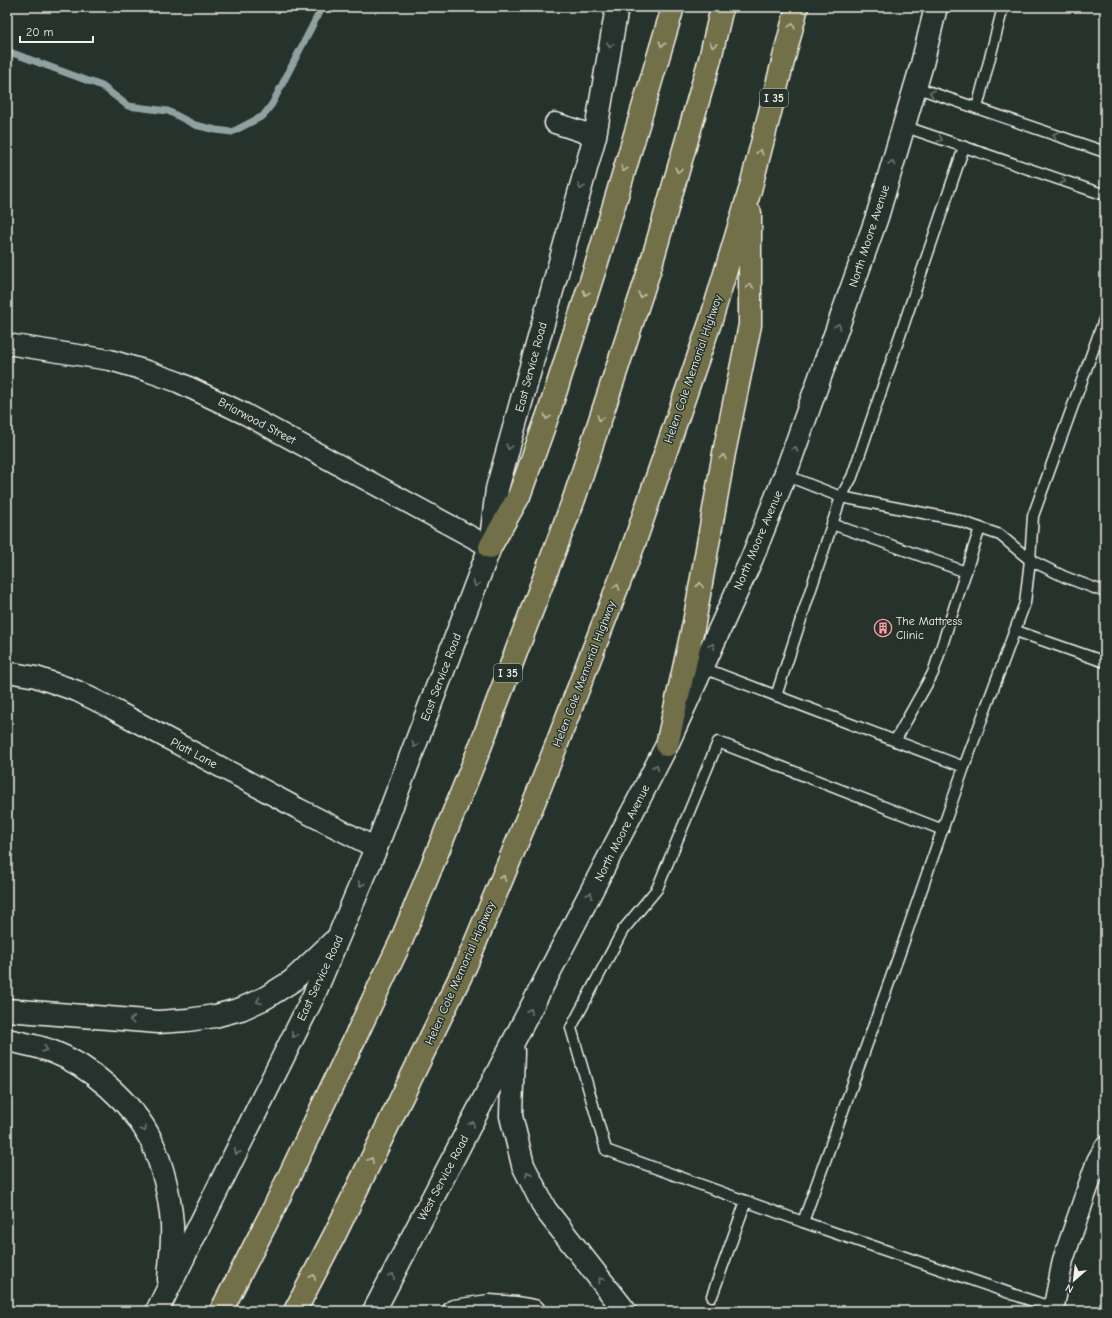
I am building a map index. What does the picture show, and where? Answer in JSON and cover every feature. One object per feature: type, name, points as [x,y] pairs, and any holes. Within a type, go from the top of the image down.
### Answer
[{"type":"highway","points":[[490,547],[519,496],[548,412],[598,259],[673,7]]},
{"type":"highway","name":"I 35","points":[[221,1311],[274,1208],[402,939],[479,750],[574,499],[650,268],[710,58],[722,7]]},
{"type":"highway","name":"Helen Cole Memorial Highway","points":[[295,1311],[335,1234],[466,965],[541,786],[634,544],[711,320],[750,190],[797,7]]},
{"type":"highway","points":[[667,746],[694,623],[724,453],[750,325],[750,190]]},
{"type":"main road","name":"East Service Road","points":[[157,1311],[313,996],[340,936],[376,848],[490,547],[498,489],[595,136],[617,7]]},
{"type":"main road","name":"North Moore Avenue","points":[[513,1045],[667,746],[752,558],[785,476],[877,217],[915,87],[936,7]]},
{"type":"main road","points":[[7,1010],[158,1022],[215,1016],[241,1009],[266,998],[292,981],[340,936]]},
{"type":"main road","points":[[7,1040],[29,1044],[51,1051],[80,1065],[98,1076],[124,1102],[140,1122],[155,1151],[168,1195],[172,1226],[169,1289]]},
{"type":"main road","name":"West Service Road","points":[[374,1311],[513,1045]]},
{"type":"main road","points":[[513,1045],[511,1116],[524,1165],[536,1193],[545,1209],[625,1311]]},
{"type":"main road","points":[[454,1311],[489,1306],[534,1311]]},
{"type":"street","points":[[555,123],[595,136]]},
{"type":"street","name":"Briarwood Street","points":[[7,344],[110,360],[178,382],[245,414],[490,547]]},
{"type":"street","name":"Platt Lane","points":[[7,672],[36,677],[77,691],[109,706],[297,808],[376,848]]},
{"type":"street","points":[[1057,1310],[1063,1260],[1097,1160],[1105,1147]]},
{"type":"lane","points":[[976,108],[1003,7]]},
{"type":"lane","points":[[915,87],[1105,152]]},
{"type":"lane","points":[[903,126],[1105,195]]},
{"type":"lane","points":[[776,696],[841,497],[852,477],[964,147]]},
{"type":"lane","points":[[803,1222],[895,968],[964,767],[1026,603],[1033,516],[1105,317]]},
{"type":"lane","points":[[785,476],[841,497],[954,519],[1000,535],[1030,560],[1065,578],[1105,592]]},
{"type":"lane","points":[[832,524],[966,572]]},
{"type":"lane","points":[[895,741],[933,673],[980,528]]},
{"type":"lane","points":[[1016,631],[1105,662]]},
{"type":"lane","points":[[703,668],[964,767]]},
{"type":"lane","points":[[943,830],[718,742],[657,888],[623,930],[571,1028],[606,1150],[803,1222],[1057,1310]]},
{"type":"lane","points":[[712,1296],[746,1201]]},
{"type":"waterway","points":[[7,51],[102,86],[128,106],[168,111],[195,125],[232,132],[263,116],[272,104],[322,7]]},
{"type":"place","name":"The Mattress Clinic","points":[[883,628]]}]
